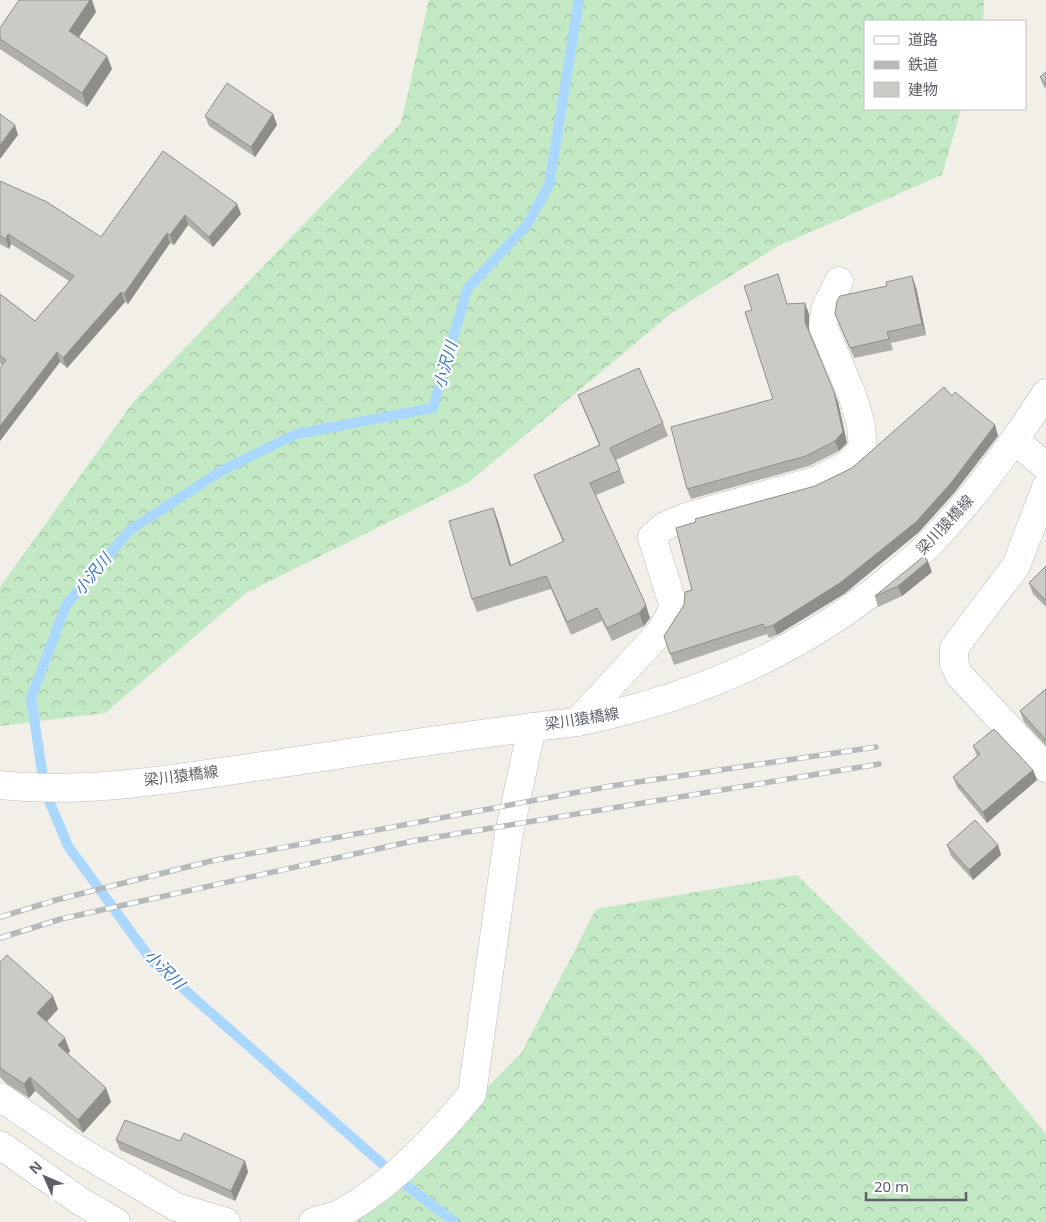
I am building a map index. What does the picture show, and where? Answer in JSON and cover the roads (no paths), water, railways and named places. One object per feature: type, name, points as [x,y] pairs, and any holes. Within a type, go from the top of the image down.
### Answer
[{"type":"street","points":[[577,722],[660,631],[674,608],[663,579],[652,537],[663,528],[686,517],[815,481],[849,464],[863,448],[862,426],[853,397],[823,326],[826,307],[839,281]]},
{"type":"street","name":"梁川猿橋線","points":[[0,785],[22,788],[93,786],[195,775],[577,722],[627,712],[718,682],[815,633],[856,606],[935,539],[973,496],[1016,441],[1046,393]]},
{"type":"street","points":[[1016,441],[1046,467]]},
{"type":"street","points":[[1046,487],[1016,566],[954,648],[954,664],[960,676],[1046,768]]},
{"type":"street","points":[[313,1222],[339,1214],[386,1182],[446,1125],[472,1094],[508,838],[532,727]]},
{"type":"street","points":[[0,1097],[72,1146],[176,1206],[226,1222]]},
{"type":"street","points":[[0,1145],[80,1202],[116,1222]]},
{"type":"waterway","name":"小沢川","points":[[454,1222],[405,1184],[152,961],[68,846],[45,791],[31,698],[66,605],[130,530],[223,470],[296,434],[433,408],[467,289],[527,225],[549,185],[579,0]]},
{"type":"railway","points":[[0,917],[56,900],[211,861],[611,786],[876,747]]},
{"type":"railway","points":[[0,938],[61,919],[413,841],[879,764]]}]
